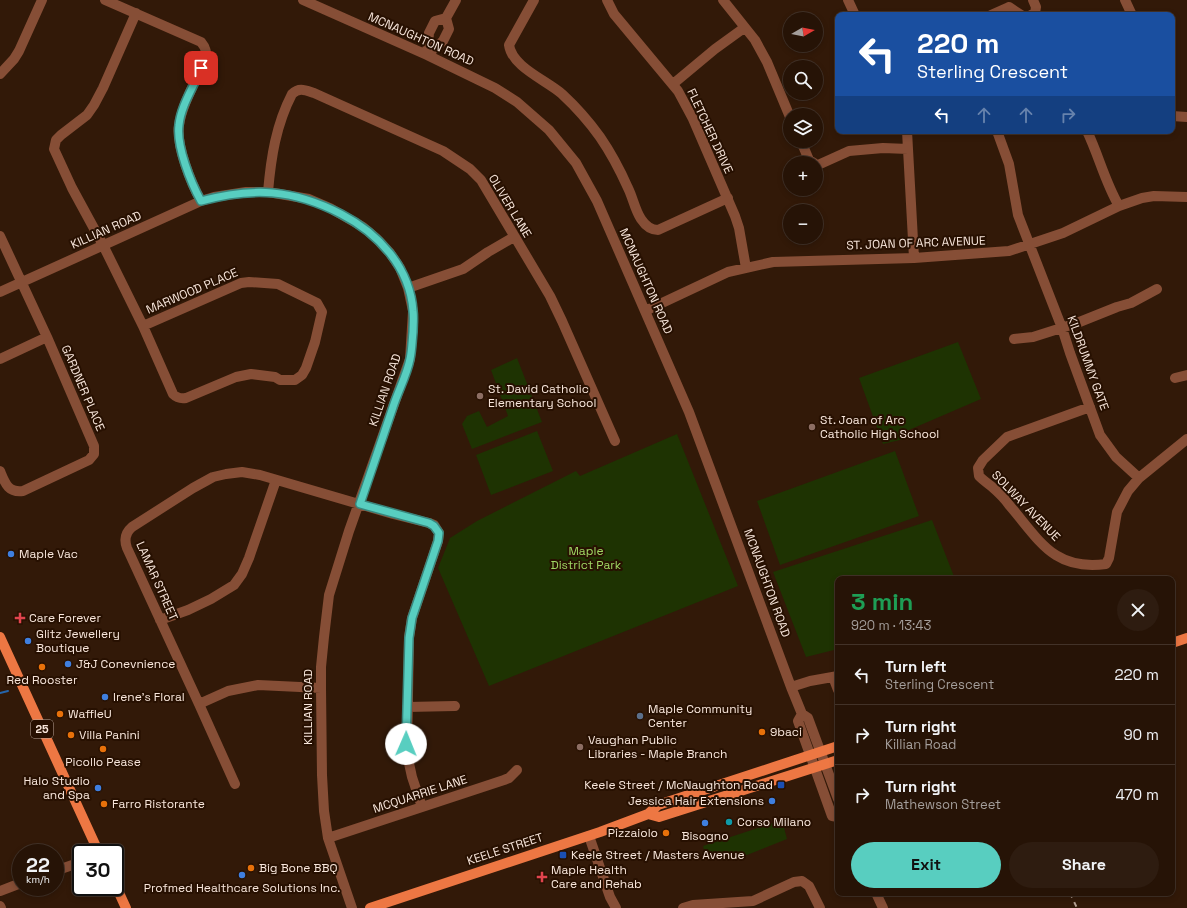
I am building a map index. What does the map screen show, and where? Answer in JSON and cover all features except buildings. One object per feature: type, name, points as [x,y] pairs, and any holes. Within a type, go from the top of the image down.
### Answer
[{"type":"main road","name":"25","points":[[0,637],[95,844]]},
{"type":"main road","points":[[1175,642],[1187,638]]},
{"type":"main road","name":"KEELE STREET","points":[[370,908],[589,836],[648,814],[658,805],[835,747]]},
{"type":"main road","name":"KEELE STREET","points":[[648,814],[659,817],[835,761]]},
{"type":"main road","points":[[120,896],[126,908]]},
{"type":"street","points":[[0,74],[14,59],[19,51],[42,0]]},
{"type":"street","points":[[105,0],[201,42],[206,50],[205,60],[188,97],[179,125],[179,142],[192,182],[201,201]]},
{"type":"street","name":"MCNAUGHTON ROAD","points":[[303,0],[427,55],[495,88],[517,102],[549,130],[576,163],[597,201],[689,412],[791,687],[802,714],[808,718],[835,792]]},
{"type":"street","points":[[427,55],[443,41],[449,29],[446,18],[456,0]]},
{"type":"street","points":[[534,0],[509,45],[513,56],[522,66],[562,94],[589,122],[612,156],[641,219],[653,230],[658,230],[728,198]]},
{"type":"street","name":"FLETCHER DRIVE","points":[[607,0],[614,14],[673,84],[693,119],[728,198],[739,228],[746,268]]},
{"type":"street","points":[[723,0],[755,40],[767,62],[786,108]]},
{"type":"street","points":[[848,0],[854,12]]},
{"type":"street","points":[[1033,0],[1036,7],[1034,12]]},
{"type":"street","points":[[1125,0],[1131,12]]},
{"type":"street","points":[[996,12],[1009,3],[1018,12]]},
{"type":"street","name":"MARWOOD PLACE","points":[[136,13],[103,88],[87,115],[60,135],[56,140],[54,149],[72,188],[103,245],[143,326],[173,394],[181,399],[186,398],[236,377],[251,374],[275,377],[280,380],[298,378],[306,368],[309,360],[322,312],[317,302],[278,284],[249,282],[242,283],[143,326]]},
{"type":"street","points":[[427,55],[429,34],[435,21],[446,18]]},
{"type":"street","points":[[673,84],[715,49],[744,28]]},
{"type":"street","name":"OLIVER LANE","points":[[268,192],[273,146],[280,121],[292,94],[300,89],[314,93],[443,151],[470,169],[481,180],[514,238],[550,296],[615,441]]},
{"type":"street","points":[[1175,116],[1187,118]]},
{"type":"street","points":[[907,134],[914,258]]},
{"type":"street","name":"KILDRUMMY GATE","points":[[998,134],[1009,164],[1018,215],[1062,328],[1100,435],[1116,457],[1139,478]]},
{"type":"street","points":[[1088,134],[1111,192],[1119,206]]},
{"type":"street","points":[[823,164],[849,151],[883,148],[908,149]]},
{"type":"street","name":"KILLIAN ROAD","points":[[0,292],[201,201],[214,197],[246,192],[268,192],[309,199],[330,208],[364,227],[390,253],[400,268],[408,288],[413,311],[410,360],[360,504],[349,531],[329,595],[321,667],[322,793],[324,811],[328,838],[352,908]]},
{"type":"street","name":"ST. JOAN OF ARC AVENUE","points":[[645,311],[728,272],[773,262],[914,258],[1009,251],[1063,233],[1119,206],[1142,198],[1154,196],[1187,197]]},
{"type":"street","name":"GARDNER PLACE","points":[[0,236],[47,337],[94,446],[94,454],[89,460],[23,491],[16,492],[11,489],[0,471]]},
{"type":"street","points":[[408,288],[463,269],[488,252],[514,238]]},
{"type":"street","points":[[1014,339],[1033,337],[1062,328],[1117,307],[1132,303],[1157,289]]},
{"type":"street","name":"GARDNER PLACE","points":[[0,359],[47,337]]},
{"type":"street","points":[[1174,378],[1187,375]]},
{"type":"street","name":"SOLWAY AVENUE","points":[[1090,407],[1007,437],[983,460],[978,468],[979,476],[1005,501],[1039,542],[1060,558],[1087,566],[1106,564],[1109,558],[1117,512],[1128,491],[1139,478],[1187,439]]},
{"type":"street","name":"LAMAR STREET","points":[[235,784],[125,541],[127,531],[140,521],[213,477],[242,472],[260,475],[429,523],[434,526],[439,533],[438,541],[412,618],[408,645],[407,707]]},
{"type":"street","points":[[160,620],[188,610],[211,599],[234,585],[242,574],[249,558],[276,480]]},
{"type":"street","points":[[791,687],[810,681],[835,676]]},
{"type":"street","points":[[199,704],[228,691],[258,685],[320,688]]},
{"type":"street","points":[[422,807],[412,777],[407,754],[407,707],[455,706]]},
{"type":"street","name":"MCNAUGHTON ROAD","points":[[802,714],[798,721],[832,816],[835,817]]},
{"type":"street","name":"MCQUARRIE LANE","points":[[328,838],[510,778],[517,770]]},
{"type":"street","points":[[589,836],[610,897],[616,908]]},
{"type":"street","points":[[683,908],[693,905],[753,901],[794,882],[802,881],[809,886],[820,908]]},
{"type":"street","points":[[0,891],[12,886]]},
{"type":"street","points":[[877,896],[883,908]]},
{"type":"green space","points":[[958,342],[981,399],[902,433],[904,439],[883,444],[859,378]]},
{"type":"green space","points":[[517,358],[542,422],[472,449],[462,424],[467,416],[479,411],[487,427],[508,416],[491,370]]},
{"type":"green space","points":[[537,431],[553,471],[491,495],[476,455]]},
{"type":"green space","name":"Maple District Park","points":[[677,434],[738,586],[489,686],[438,568],[450,538],[477,521],[576,471],[580,476]]},
{"type":"green space","points":[[895,451],[919,516],[780,565],[757,501]]},
{"type":"green space","points":[[932,520],[954,576],[835,576],[835,650],[806,657],[773,572]]},
{"type":"green space","points":[[782,820],[787,839],[747,855],[706,859],[703,846]]},
{"type":"waterway","points":[[0,693],[8,691]]},
{"type":"railway","points":[[1071,896],[1077,908]]},
{"type":"place","name":"St. David Catholic Elementary School","points":[[480,396]]},
{"type":"place","name":"St. Joan of Arc Catholic High School","points":[[812,427]]},
{"type":"place","name":"Maple Vac","points":[[11,554]]},
{"type":"place","name":"Care Forever","points":[[20,618]]},
{"type":"place","name":"Glitz Jewellery Boutique","points":[[28,641]]},
{"type":"place","name":"J&J Conevnience","points":[[68,664]]},
{"type":"place","name":"Red Rooster","points":[[42,667]]},
{"type":"place","name":"Irene's Floral","points":[[105,697]]},
{"type":"place","name":"WaffleU","points":[[60,714]]},
{"type":"place","name":"Maple Community Center","points":[[640,716]]},
{"type":"place","name":"9baci","points":[[762,732]]},
{"type":"place","name":"Villa Panini","points":[[71,735]]},
{"type":"place","name":"Vaughan Public Libraries - Maple Branch","points":[[580,747]]},
{"type":"place","name":"Picollo Pease","points":[[103,749]]},
{"type":"place","name":"Keele Street / McNaughton Road","points":[[781,785]]},
{"type":"place","name":"Halo Studio and Spa","points":[[98,788]]},
{"type":"place","name":"Jessica Hair Extensions","points":[[772,801]]},
{"type":"place","name":"Farro Ristorante","points":[[104,804]]},
{"type":"place","name":"Corso Milano","points":[[729,822]]},
{"type":"place","name":"Bisogno","points":[[705,823]]},
{"type":"place","name":"Pizzaiolo","points":[[666,833]]},
{"type":"place","name":"Keele Street / Masters Avenue","points":[[563,855]]},
{"type":"place","name":"Big Bone BBQ","points":[[251,868]]},
{"type":"place","name":"Profmed Healthcare Solutions Inc.","points":[[242,875]]},
{"type":"place","name":"Maple Health Care and Rehab","points":[[542,877]]},
{"type":"route","points":[[201,68],[188,97],[181,118],[179,125],[179,142],[192,182],[201,201],[214,197],[246,192],[268,192],[309,199],[330,208],[364,227],[390,253],[400,268],[408,288],[413,311],[410,360],[360,504],[429,523],[434,526],[439,533],[438,541],[412,618],[409,638],[407,677],[406,744]]}]
